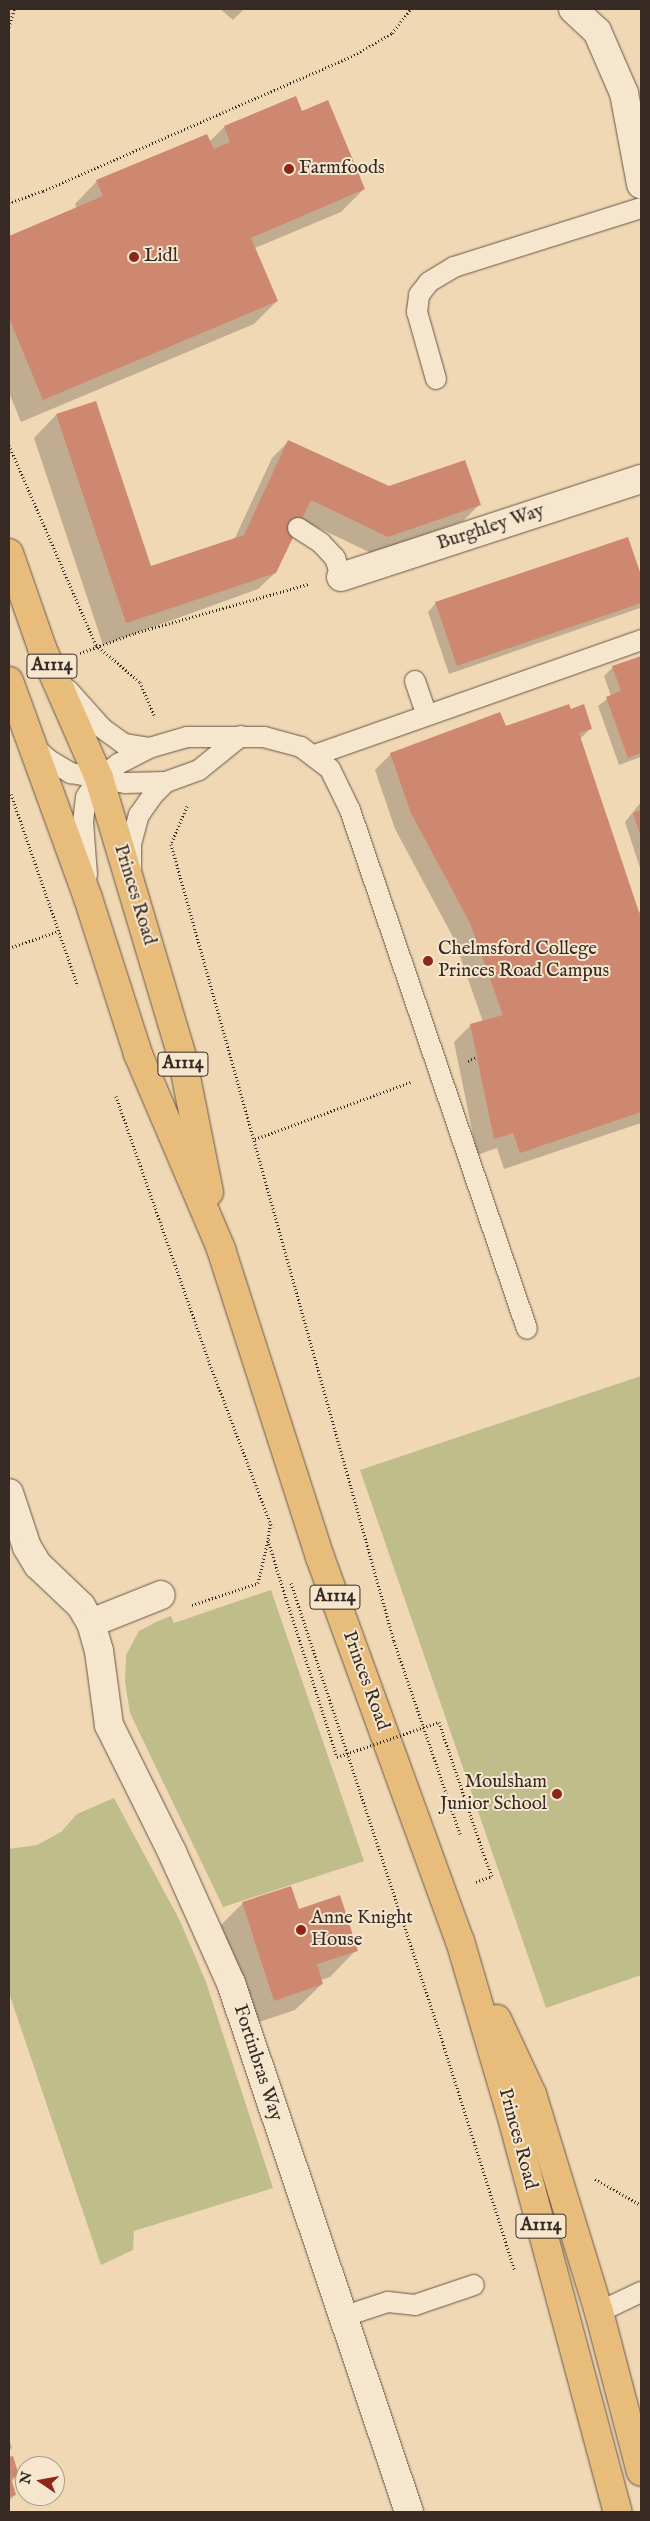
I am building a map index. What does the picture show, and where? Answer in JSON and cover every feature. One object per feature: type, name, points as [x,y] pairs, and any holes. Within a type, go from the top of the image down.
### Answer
[{"type":"main road","name":"Princes Road","points":[[9,553],[42,648],[63,662],[131,883],[182,1057],[221,1249]]},
{"type":"main road","name":"Princes Road","points":[[9,681],[29,742],[88,898],[138,1054],[221,1249],[320,1557],[460,1941],[511,2114],[618,2512]]},
{"type":"main road","name":"Princes Road","points":[[460,1941],[532,2094],[599,2312],[641,2472]]},
{"type":"street","points":[[573,9],[597,31],[633,93],[641,184]]},
{"type":"street","name":"Burghley Way","points":[[341,577],[641,479]]},
{"type":"street","name":"Fortinbras Way","points":[[9,1492],[27,1547],[38,1565],[81,1606],[91,1623],[99,1651],[109,1725],[176,1860],[231,1983],[409,2512]]},
{"type":"street","points":[[91,1623],[161,1595]]},
{"type":"lane","points":[[436,379],[417,312],[419,295],[429,282],[454,267],[641,208]]},
{"type":"lane","points":[[298,528],[321,543],[335,558],[341,577]]},
{"type":"lane","points":[[315,754],[641,640]]},
{"type":"lane","points":[[63,662],[81,707],[102,728],[124,744],[150,748]]},
{"type":"lane","points":[[415,681],[427,715]]},
{"type":"lane","points":[[29,742],[49,760],[71,773],[125,783],[166,782],[199,770],[241,736]]},
{"type":"lane","points":[[88,898],[83,822],[86,797],[99,778],[118,764],[150,748],[187,737],[264,737],[301,747],[315,754],[330,769],[346,799],[527,1329]]},
{"type":"lane","points":[[131,883],[131,844],[139,815],[166,782]]},
{"type":"lane","points":[[342,2317],[388,2302],[415,2304],[474,2285]]},
{"type":"lane","points":[[599,2312],[641,2292]]},
{"type":"path","points":[[9,27],[14,9]]},
{"type":"path","points":[[10,202],[354,55],[392,33],[411,9]]},
{"type":"path","points":[[9,445],[96,645],[140,682],[155,718]]},
{"type":"path","points":[[63,662],[96,645],[285,589],[341,577]]},
{"type":"path","points":[[9,787],[81,996]]},
{"type":"path","points":[[186,803],[188,809],[171,844],[394,1641],[461,1836]]},
{"type":"path","points":[[9,948],[58,931]]},
{"type":"path","points":[[255,1139],[477,1057]]},
{"type":"path","points":[[114,1089],[211,1367],[274,1532]]},
{"type":"path","points":[[161,1595],[168,1592],[174,1611],[258,1584],[270,1523]]},
{"type":"path","points":[[268,1540],[336,1756],[439,1722],[492,1876],[476,1882]]},
{"type":"path","points":[[289,1579],[436,2021],[517,2276]]},
{"type":"path","points":[[473,1873],[480,1892]]},
{"type":"path","points":[[590,2176],[641,2204]]},
{"type":"shaded area","name":"Moulsham Junior School","points":[[641,1376],[641,1975],[546,2008],[360,1470]]},
{"type":"shaded area","points":[[271,1590],[364,1861],[223,1907],[130,1713],[125,1682],[126,1655],[139,1631],[156,1622],[171,1616],[174,1623]]},
{"type":"shaded area","points":[[114,1798],[180,1921],[206,1982],[273,2188],[134,2231],[133,2250],[101,2265],[9,1993],[9,1849],[37,1845],[61,1832],[77,1814]]},
{"type":"building","name":"Lidl","points":[[296,96],[302,111],[328,100],[365,189],[251,238],[278,301],[43,400],[9,318],[9,236],[103,196],[96,180],[207,134],[214,149],[230,142],[224,126]]},
{"type":"building","points":[[96,401],[151,566],[244,535],[288,440],[389,486],[465,460],[481,505],[388,537],[311,500],[276,573],[126,623],[56,414]]},
{"type":"building","points":[[628,537],[641,575],[641,603],[457,666],[435,602]]},
{"type":"building","points":[[641,656],[641,753],[628,758],[606,697],[621,691],[612,666]]},
{"type":"building","points":[[569,704],[571,709],[584,704],[592,729],[579,733],[641,918],[641,1112],[520,1153],[513,1133],[494,1139],[470,1024],[503,1015],[470,923],[411,813],[390,753],[500,712],[506,726]]},
{"type":"building","points":[[641,810],[641,837],[633,813]]},
{"type":"building","name":"Anne Knight House","points":[[291,1886],[299,1909],[340,1895],[358,1951],[317,1964],[323,1984],[274,2001],[242,1902]]},
{"type":"building","points":[[13,2456],[15,2463],[15,2477],[11,2478],[15,2495],[9,2497],[9,2457]]},
{"type":"place","name":"Farmfoods","points":[[289,169]]},
{"type":"place","name":"Lidl","points":[[134,257]]},
{"type":"place","name":"Chelmsford College Princes Road Campus","points":[[428,961]]},
{"type":"place","name":"Moulsham Junior School","points":[[557,1794]]},
{"type":"place","name":"Anne Knight House","points":[[301,1930]]}]
